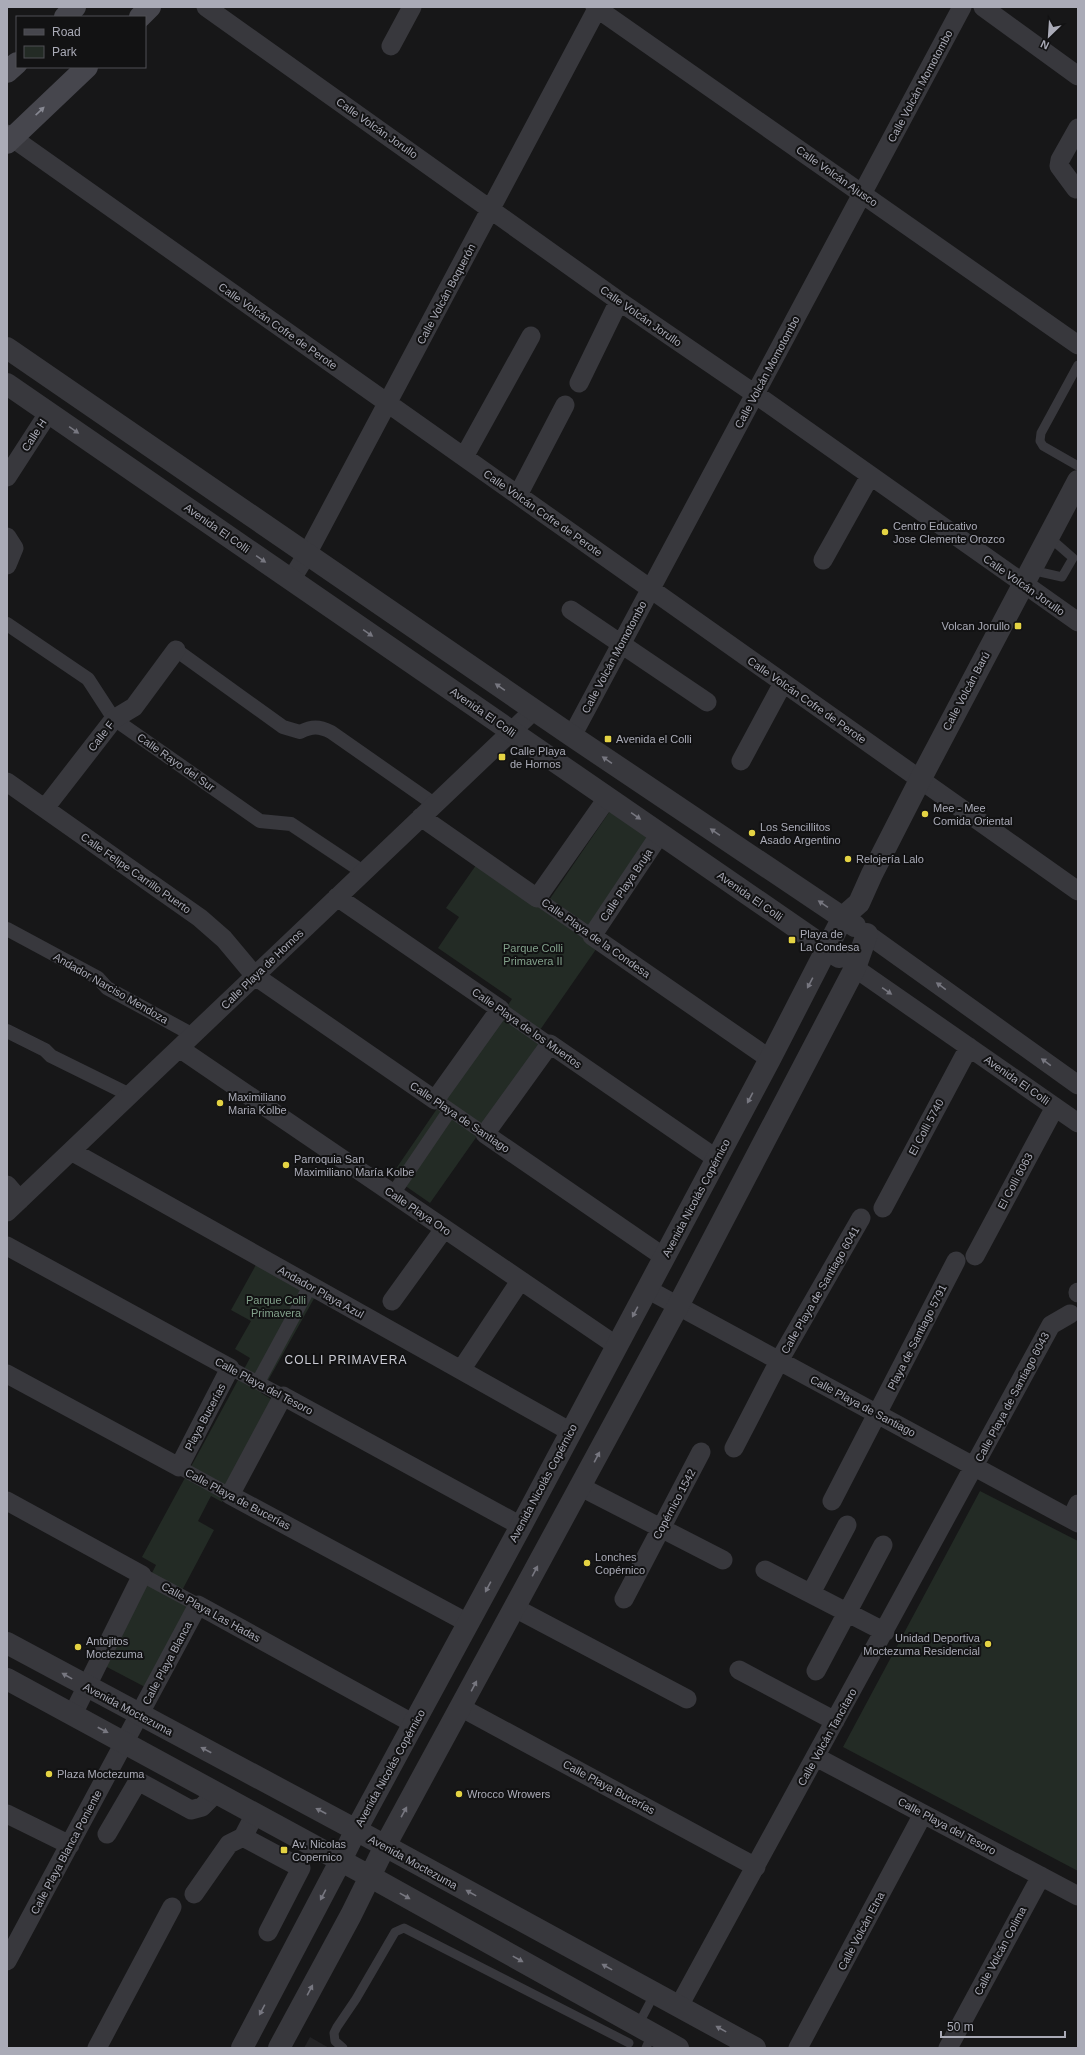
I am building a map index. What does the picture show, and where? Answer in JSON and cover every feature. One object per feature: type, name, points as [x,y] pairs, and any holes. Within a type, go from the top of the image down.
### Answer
[{"type":"main road","points":[[66,16],[75,7]]},
{"type":"main road","points":[[141,16],[150,7]]},
{"type":"main road","points":[[7,72],[16,64]]},
{"type":"main road","points":[[9,138],[86,68]]},
{"type":"street","name":"Calle Volcán Jorullo","points":[[206,7],[491,208],[619,301],[755,394],[870,476],[1026,576],[1078,622]]},
{"type":"street","points":[[391,46],[412,7]]},
{"type":"street","name":"Calle Volcán Boquerón","points":[[291,580],[308,554],[597,7]]},
{"type":"street","name":"Calle Volcán Ajusco","points":[[597,7],[1078,345]]},
{"type":"street","name":"Calle Volcán Momotombo","points":[[572,736],[962,7]]},
{"type":"street","points":[[983,7],[1078,76]]},
{"type":"street","points":[[1076,189],[1059,166],[1060,160],[1078,128]]},
{"type":"street","name":"Calle Volcán Cofre de Perote","points":[[9,138],[388,403],[1078,892]]},
{"type":"street","points":[[578,383],[619,301]]},
{"type":"street","points":[[464,457],[532,336]]},
{"type":"street","points":[[7,348],[572,736],[843,917],[1078,1085]]},
{"type":"street","name":"Avenida El Colli","points":[[7,384],[1078,1122]]},
{"type":"street","points":[[518,495],[565,405]]},
{"type":"street","name":"Calle H","points":[[7,477],[49,412]]},
{"type":"street","points":[[823,560],[870,476]]},
{"type":"street","name":"Calle Volcán Barú","points":[[843,917],[859,903],[872,874],[920,780],[1026,576],[1078,481]]},
{"type":"street","points":[[7,536],[14,548],[7,565]]},
{"type":"street","points":[[571,610],[623,643],[707,702]]},
{"type":"street","name":"Calle Rayo del Sur","points":[[7,624],[88,678],[114,719],[260,821],[291,824],[363,872]]},
{"type":"street","points":[[176,650],[283,727],[300,732],[310,727],[322,728],[331,732],[434,804]]},
{"type":"street","name":"Calle F","points":[[45,808],[114,719],[134,707],[176,650]]},
{"type":"street","points":[[741,761],[783,683]]},
{"type":"street","name":"Calle Playa de Hornos","points":[[13,1206],[534,710]]},
{"type":"street","name":"Calle Felipe Carrillo Puerto","points":[[7,782],[200,918],[224,939],[255,976]]},
{"type":"street","points":[[537,898],[608,797]]},
{"type":"street","name":"Calle Playa de la Condesa","points":[[421,817],[770,1060]]},
{"type":"street","name":"Calle Playa Bruja","points":[[592,936],[660,834]]},
{"type":"street","name":"Calle Playa de los Muertos","points":[[337,897],[717,1159]]},
{"type":"street","points":[[279,2048],[371,1877],[385,1846],[462,1708],[678,1306],[855,968],[867,934],[859,903]]},
{"type":"street","name":"Avenida Nicolás Copérnico","points":[[242,2048],[356,1830],[521,1526],[770,1060],[843,917]]},
{"type":"street","name":"Andador Narciso Mendoza","points":[[7,929],[98,978],[107,988],[193,1035]]},
{"type":"street","name":"Calle Playa de Santiago","points":[[255,976],[664,1257]]},
{"type":"street","points":[[393,1194],[442,1105],[500,1009]]},
{"type":"street","points":[[7,1031],[45,1050],[51,1056],[130,1095]]},
{"type":"street","points":[[485,1134],[550,1044]]},
{"type":"street","name":"El Colli 5740","points":[[883,1208],[969,1047]]},
{"type":"street","name":"Calle Playa Oro","points":[[179,1048],[617,1346]]},
{"type":"street","name":"El Colli 6063","points":[[975,1256],[1055,1107]]},
{"type":"street","name":"Andador Playa Azul","points":[[71,1152],[571,1432]]},
{"type":"street","points":[[7,1185],[13,1206]]},
{"type":"street","name":"Calle Playa de Santiago 6041","points":[[734,1448],[779,1361],[861,1218]]},
{"type":"street","points":[[392,1301],[444,1229]]},
{"type":"street","name":"Calle Playa del Tesoro","points":[[7,1246],[521,1526]]},
{"type":"street","name":"Playa de Santiago 5791","points":[[832,1501],[956,1261]]},
{"type":"street","points":[[461,1370],[520,1281]]},
{"type":"street","points":[[258,1382],[310,1286]]},
{"type":"street","name":"Calle Playa de Santiago","points":[[647,1289],[975,1467],[1076,1515]]},
{"type":"street","name":"Calle Playa de Santiago 6043","points":[[975,1467],[1051,1325],[1070,1314]]},
{"type":"street","name":"Playa Bucerías","points":[[179,1467],[230,1368]]},
{"type":"street","name":"Calle Playa de Bucerías","points":[[7,1374],[468,1623]]},
{"type":"street","points":[[230,1495],[283,1396]]},
{"type":"street","name":"Copérnico 1542","points":[[624,1599],[702,1452]]},
{"type":"street","name":"Calle Volcán Tancítaro","points":[[679,2006],[975,1467]]},
{"type":"street","points":[[581,1487],[723,1560]]},
{"type":"street","name":"Calle Playa Las Hadas","points":[[7,1501],[414,1724]]},
{"type":"street","points":[[811,1593],[847,1525]]},
{"type":"street","points":[[816,1671],[883,1545]]},
{"type":"street","points":[[765,1570],[885,1632]]},
{"type":"street","points":[[73,1714],[142,1575]]},
{"type":"street","name":"Calle Playa Blanca","points":[[125,1741],[198,1605]]},
{"type":"street","points":[[515,1608],[687,1699]]},
{"type":"street","name":"Avenida Moctezuma","points":[[7,1643],[356,1830],[755,2048]]},
{"type":"street","points":[[739,1670],[835,1721]]},
{"type":"street","points":[[7,1679],[125,1741],[371,1877],[638,2040],[678,2048]]},
{"type":"street","name":"Calle Playa Bucerías","points":[[462,1708],[756,1867]]},
{"type":"street","name":"Calle Playa Blanca Poniente","points":[[7,1962],[125,1741]]},
{"type":"street","name":"Calle Playa del Tesoro","points":[[816,1757],[1078,1896]]},
{"type":"street","points":[[107,1834],[138,1781],[191,1810],[202,1807],[217,1792]]},
{"type":"street","points":[[194,1894],[229,1844],[243,1837],[256,1814]]},
{"type":"street","name":"Calle Volcán Etna","points":[[798,2048],[923,1814]]},
{"type":"street","points":[[9,1821],[70,1845]]},
{"type":"street","points":[[243,1837],[300,1868],[268,1932]]},
{"type":"street","name":"Calle Volcán Colima","points":[[948,2048],[1041,1876]]},
{"type":"street","points":[[97,2048],[172,1907]]},
{"type":"lane","points":[[1078,364],[1041,433],[1040,441],[1043,446],[1078,466]]},
{"type":"lane","points":[[1026,576],[1062,577],[1073,558],[1048,536]]},
{"type":"lane","points":[[343,2048],[335,2040],[334,2033],[337,2027],[356,1999],[395,1932],[404,1928],[638,2040],[655,1993]]},
{"type":"shaded area","points":[[310,2037],[329,2048],[304,2048]]},
{"type":"green space","name":"Parque Colli Primavera II","points":[[610,811],[650,838],[599,945],[533,1040],[541,1045],[430,1203],[391,1176],[512,999],[438,948],[459,917],[446,908],[479,861],[545,906]]},
{"type":"green space","name":"Parque Colli Primavera","points":[[257,1263],[316,1295],[261,1393],[276,1402],[222,1502],[211,1496],[198,1521],[214,1530],[177,1600],[189,1607],[145,1687],[105,1666],[156,1565],[142,1557],[250,1358],[235,1349],[251,1321],[231,1310]]},
{"type":"green space","name":"Unidad Deportiva Moctezuma Residencial","points":[[980,1491],[1078,1541],[1078,1871],[843,1747]]},
{"type":"place","name":"Centro Educativo Jose Clemente Orozco","points":[[885,532]]},
{"type":"place","name":"Volcan Jorullo","points":[[1018,626]]},
{"type":"place","name":"Avenida el Colli","points":[[608,739]]},
{"type":"place","name":"Calle Playa de Hornos","points":[[502,757]]},
{"type":"place","name":"Mee - Mee Comida Oriental","points":[[925,814]]},
{"type":"place","name":"Los Sencillitos Asado Argentino","points":[[752,833]]},
{"type":"place","name":"Relojería Lalo","points":[[848,859]]},
{"type":"place","name":"Playa de La Condesa","points":[[792,940]]},
{"type":"place","name":"Maximiliano Maria Kolbe","points":[[220,1103]]},
{"type":"place","name":"Parroquia San Maximiliano María Kolbe","points":[[286,1165]]},
{"type":"place","name":"Lonches Copérnico","points":[[587,1563]]},
{"type":"place","name":"Unidad Deportiva Moctezuma Residencial","points":[[988,1644]]},
{"type":"place","name":"Antojitos Moctezuma","points":[[78,1647]]},
{"type":"place","name":"Plaza Moctezuma","points":[[49,1774]]},
{"type":"place","name":"Wrocco Wrowers","points":[[459,1794]]},
{"type":"place","name":"Av. Nicolas Copernico","points":[[284,1850]]},
{"type":"district","name":"COLLI PRIMAVERA","points":[[346,1360]]}]
